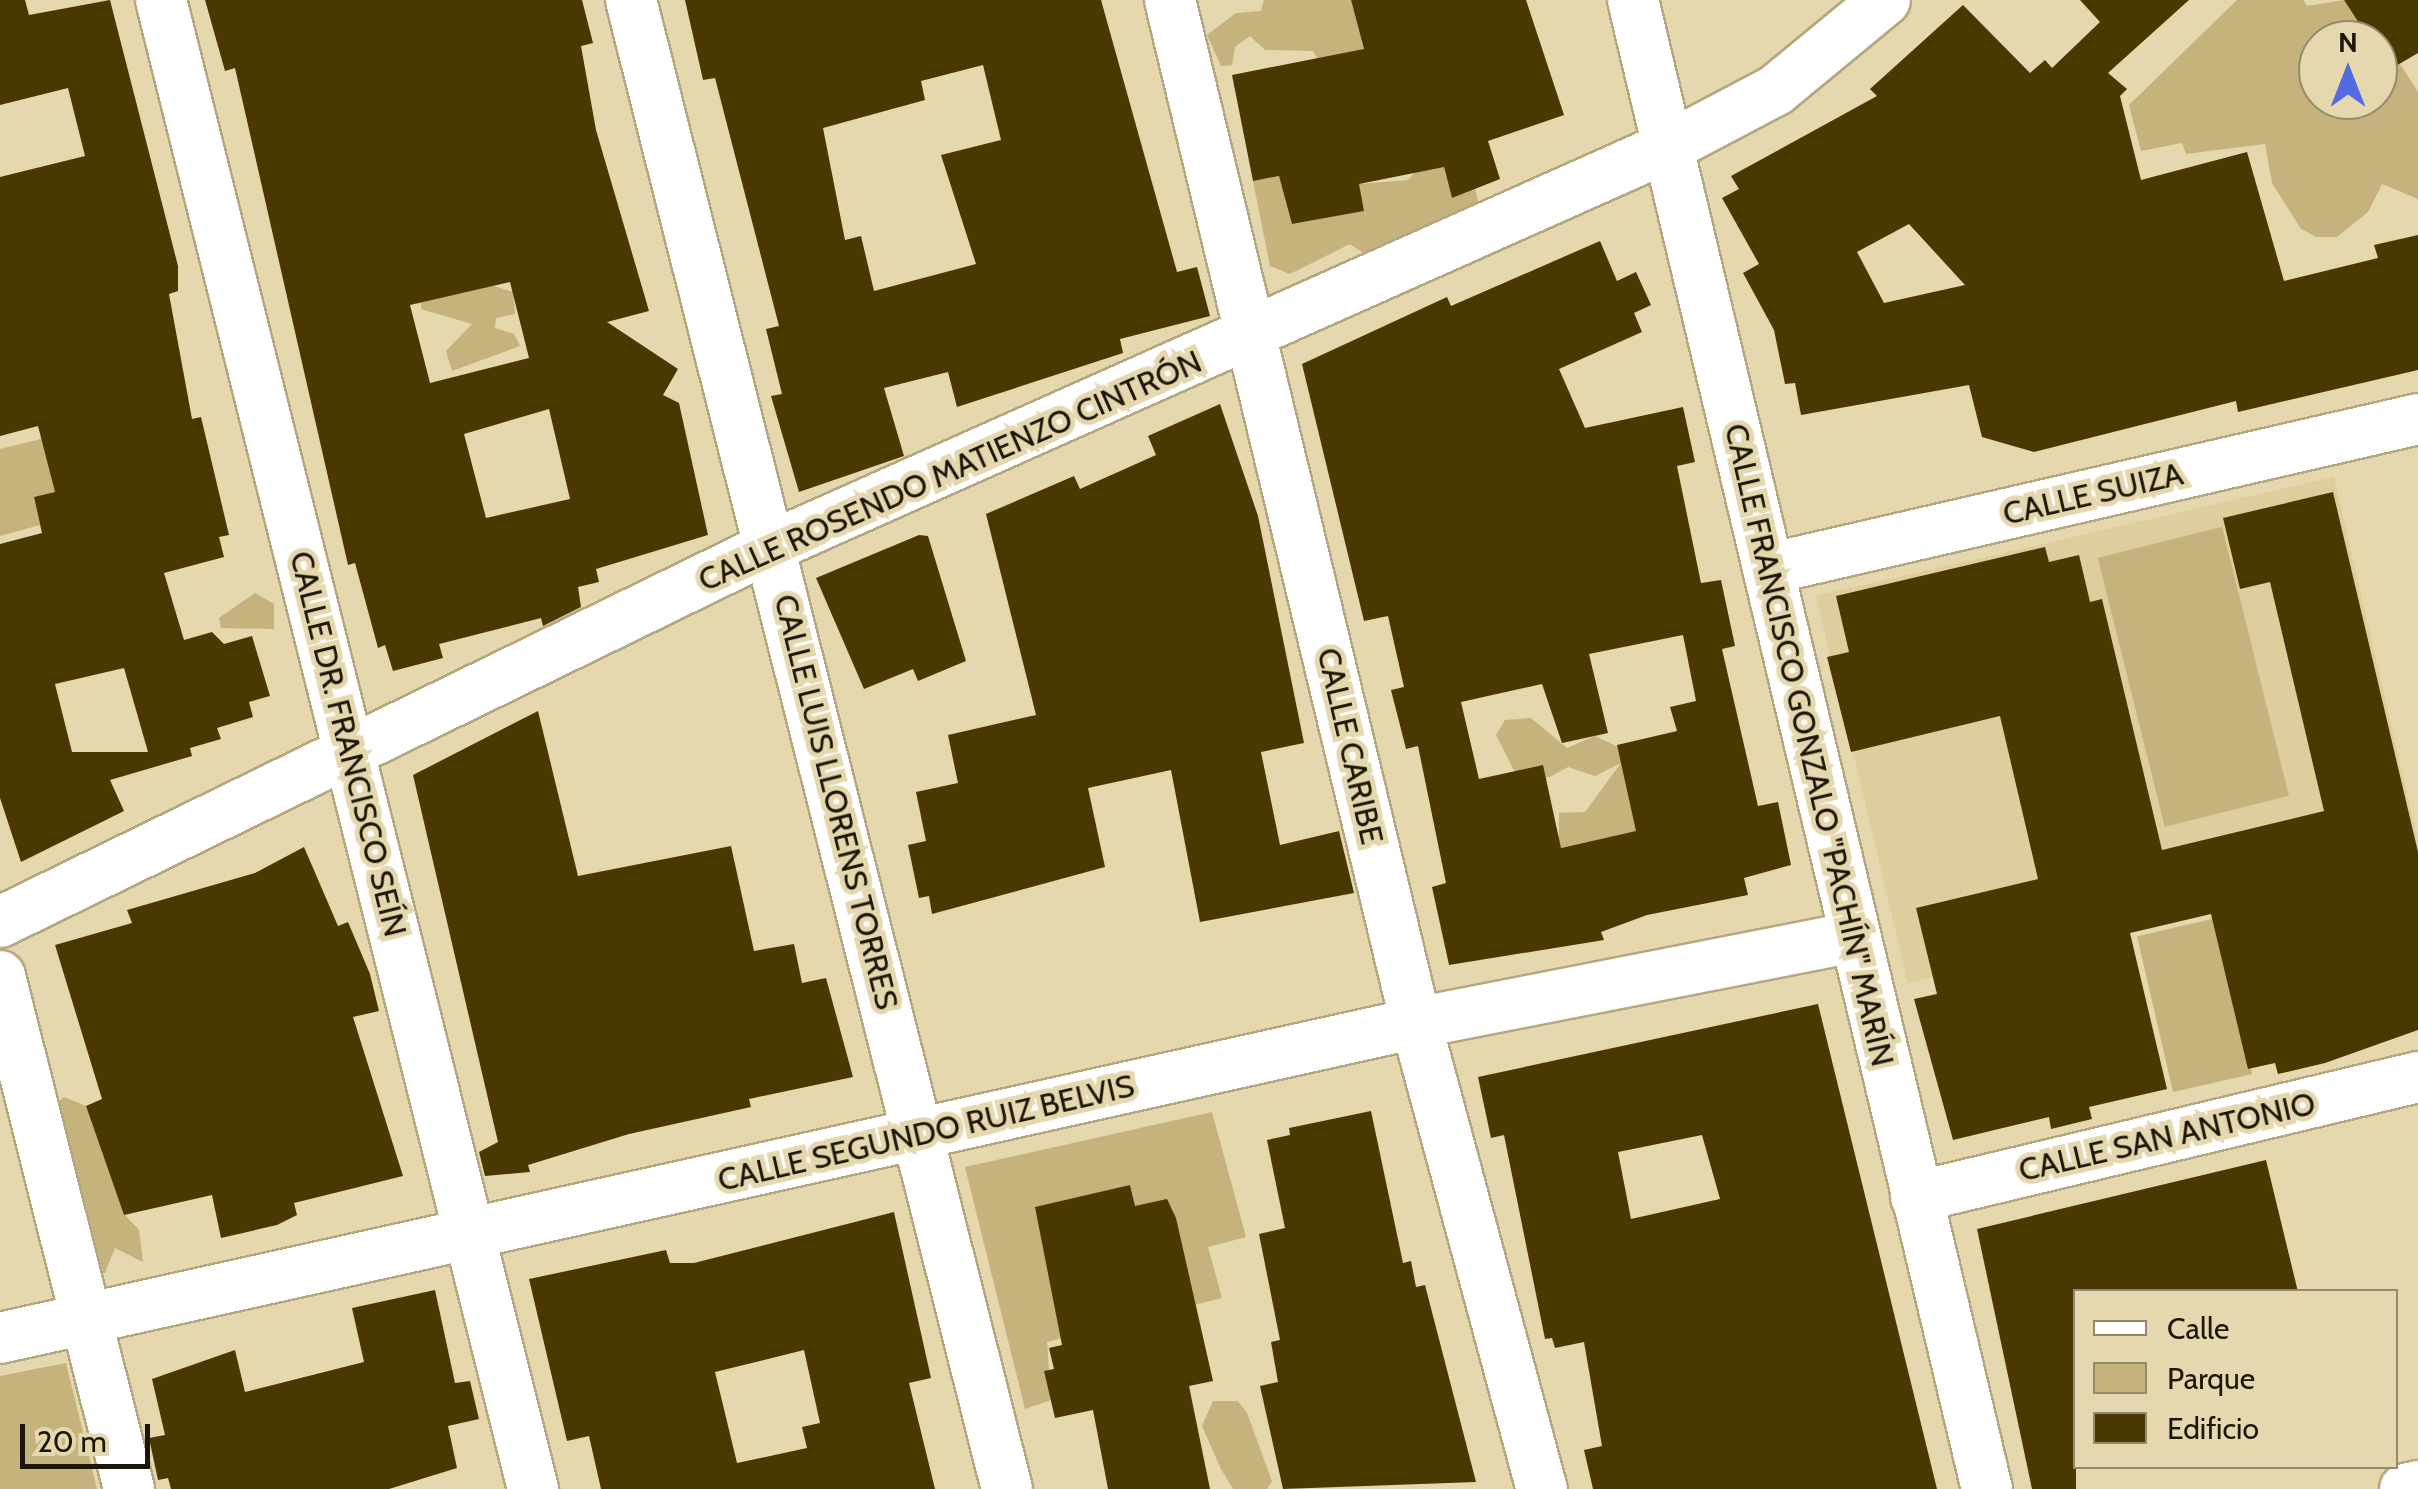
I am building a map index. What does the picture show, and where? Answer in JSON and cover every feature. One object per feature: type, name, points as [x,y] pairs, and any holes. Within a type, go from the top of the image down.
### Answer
[{"type":"street","name":"CALLE DR. FRANCISCO SEÍN","points":[[161,0],[533,1489]]},
{"type":"street","name":"CALLE LUIS LLORENS TORRES","points":[[631,0],[922,1135],[1008,1489]]},
{"type":"street","name":"CALLE CARIBE","points":[[1170,0],[1416,1023],[1542,1489]]},
{"type":"street","name":"CALLE FRANCISCO GONZALO \"PACHÍN\" MARÍN","points":[[1633,0],[1987,1489]]},
{"type":"street","name":"CALLE ROSENDO MATIENZO CINTRÓN","points":[[0,922],[350,756],[770,548],[1670,146],[1776,90],[1886,0]]},
{"type":"street","name":"CALLE SUIZA","points":[[1768,569],[2418,419]]},
{"type":"street","name":"CALLE SEGUNDO RUIZ BELVIS","points":[[0,1338],[1416,1023],[1853,937]]},
{"type":"street","points":[[0,976],[129,1489]]},
{"type":"street","name":"CALLE SAN ANTONIO","points":[[1916,1197],[2418,1077]]},
{"type":"street","points":[[2404,1489],[2418,1486]]},
{"type":"shaded area","points":[[2334,477],[2418,841],[2418,878],[2292,892],[1908,983],[1816,596]]},
{"type":"green space","points":[[1264,0],[1351,0],[1364,50],[1320,63],[1313,51],[1265,50],[1250,36],[1235,47],[1232,65],[1221,66],[1207,35],[1236,13],[1261,11]]},
{"type":"green space","points":[[2237,0],[2303,0],[2307,6],[2344,0],[2357,20],[2298,20],[2298,120],[2398,120],[2400,64],[2418,92],[2418,199],[2382,184],[2368,212],[2337,237],[2317,237],[2301,229],[2272,183],[2265,144],[2186,154],[2182,143],[2141,151],[2129,105]]},
{"type":"green space","points":[[1438,147],[1452,198],[1475,189],[1479,206],[1374,260],[1350,244],[1290,274],[1270,266],[1253,181],[1279,176],[1293,224],[1363,211],[1359,184],[1408,180]]},
{"type":"green space","points":[[474,213],[494,286],[513,292],[515,314],[496,318],[495,328],[514,334],[520,346],[452,371],[446,351],[472,324],[421,309],[421,296]]},
{"type":"green space","points":[[65,433],[49,468],[55,492],[34,498],[40,525],[0,536],[0,449]]},
{"type":"green space","points":[[2222,527],[2289,796],[2165,827],[2098,558]]},
{"type":"green space","points":[[255,593],[274,604],[274,629],[221,628],[219,618]]},
{"type":"green space","points":[[1531,718],[1567,748],[1595,736],[1618,747],[1637,833],[1630,843],[1624,834],[1559,848],[1559,813],[1585,812],[1621,763],[1595,776],[1568,767],[1550,777],[1518,778],[1496,735],[1505,720]]},
{"type":"green space","points":[[2216,918],[2252,1074],[2173,1092],[2137,936]]},
{"type":"green space","points":[[64,1097],[86,1106],[124,1214],[139,1230],[143,1262],[115,1248],[105,1273],[89,1276],[52,1108]]},
{"type":"green space","points":[[1212,1112],[1246,1237],[1208,1247],[1222,1298],[1047,1342],[1051,1400],[1025,1409],[965,1167]]},
{"type":"green space","points":[[66,1363],[97,1489],[0,1489],[0,1376]]},
{"type":"green space","points":[[1213,1401],[1238,1401],[1247,1413],[1272,1481],[1267,1489],[1233,1489],[1202,1426]]},
{"type":"building","points":[[0,0],[25,0],[29,15],[110,0],[178,266],[178,291],[169,294],[192,419],[201,417],[229,535],[219,537],[224,557],[164,573],[184,640],[212,632],[224,644],[252,636],[270,696],[249,702],[253,717],[217,728],[221,739],[190,748],[192,756],[110,780],[124,811],[21,862],[0,798],[0,544],[42,533],[34,497],[55,492],[38,426],[0,436],[0,177],[85,156],[68,88],[0,105]],"holes":[[[124,668],[148,752],[72,752],[55,684]]]},
{"type":"building","points":[[205,0],[582,0],[593,43],[581,46],[596,130],[649,311],[607,322],[678,369],[663,395],[679,403],[708,535],[596,569],[599,582],[578,587],[581,607],[543,626],[541,618],[439,644],[443,658],[393,671],[385,645],[378,648],[355,563],[348,565],[235,68],[225,71]],"holes":[[[510,282],[529,358],[430,383],[410,305]],[[549,409],[570,499],[486,518],[464,434]]]},
{"type":"building","points":[[685,0],[1101,0],[1177,272],[1197,267],[1210,316],[1120,339],[1123,353],[957,407],[948,372],[884,388],[904,456],[799,492],[771,396],[782,394],[766,329],[779,326],[715,78],[703,80]],"holes":[[[983,65],[1001,140],[941,155],[976,264],[874,291],[861,236],[845,240],[823,128],[925,100],[921,81]]]},
{"type":"building","points":[[1351,0],[1526,0],[1564,115],[1488,141],[1500,179],[1452,198],[1444,167],[1359,184],[1364,211],[1292,224],[1279,176],[1253,181],[1232,75],[1364,49]]},
{"type":"building","points":[[2080,0],[2189,0],[2108,73],[2127,89],[2120,96],[2141,180],[2247,152],[2284,281],[2378,258],[2374,245],[2418,235],[2418,370],[2238,412],[2236,401],[2034,452],[1982,437],[1969,385],[1801,415],[1795,383],[1785,384],[1774,330],[1743,273],[1759,264],[1722,198],[1739,189],[1731,176],[1877,96],[1870,89],[1963,5],[2030,73],[2045,60],[2052,68],[2100,22]],"holes":[[[1909,224],[1965,285],[1884,303],[1857,252]]]},
{"type":"building","points":[[2344,0],[2418,0],[2418,53],[2398,65],[2398,20],[2357,20]]},
{"type":"building","points":[[1600,241],[1617,281],[1636,272],[1651,305],[1634,313],[1642,332],[1559,369],[1585,428],[1683,407],[1695,462],[1677,466],[1701,583],[1721,580],[1735,646],[1722,649],[1758,806],[1778,802],[1791,865],[1744,878],[1748,895],[1647,915],[1601,932],[1604,940],[1449,965],[1432,887],[1446,883],[1418,746],[1406,749],[1391,690],[1404,687],[1388,616],[1364,621],[1302,364],[1447,297],[1451,306]],"holes":[[[1683,635],[1696,701],[1670,707],[1677,731],[1617,745],[1636,831],[1561,848],[1543,765],[1479,779],[1461,702],[1542,684],[1562,743],[1608,733],[1589,654]]]},
{"type":"building","points":[[1220,404],[1258,516],[1304,743],[1261,752],[1280,845],[1339,831],[1354,893],[1200,922],[1171,770],[1088,788],[1105,867],[932,914],[929,896],[919,898],[908,845],[926,841],[916,792],[958,783],[948,735],[1036,715],[986,514],[1074,476],[1080,489],[1156,455],[1148,436]]},
{"type":"building","points":[[2333,492],[2418,852],[2418,1030],[2325,1063],[2278,1074],[2275,1063],[2248,1069],[2211,914],[2130,933],[2167,1089],[2089,1107],[2092,1119],[2051,1129],[2049,1117],[1953,1140],[1914,999],[1937,994],[1916,908],[2038,879],[2000,716],[1851,752],[1827,657],[1849,652],[1836,596],[2045,547],[2049,562],[2079,555],[2090,602],[2102,599],[2162,850],[2324,811],[2270,582],[2240,589],[2223,518]]},
{"type":"building","points":[[919,535],[928,536],[966,661],[918,681],[913,669],[864,689],[816,578]]},
{"type":"building","points":[[538,711],[578,876],[731,846],[754,951],[794,944],[802,983],[826,978],[853,1077],[749,1099],[751,1107],[629,1134],[528,1165],[530,1172],[485,1176],[479,1152],[498,1142],[413,775]]},
{"type":"building","points":[[304,847],[338,926],[348,922],[370,974],[379,1011],[353,1017],[403,1176],[294,1203],[297,1215],[277,1225],[221,1238],[212,1195],[124,1215],[86,1106],[102,1099],[55,945],[132,923],[127,910],[255,873]]},
{"type":"building","points":[[1818,1004],[1937,1489],[1593,1489],[1584,1450],[1602,1446],[1584,1342],[1555,1348],[1552,1338],[1545,1339],[1504,1135],[1491,1138],[1478,1077]],"holes":[[[1702,1135],[1720,1199],[1631,1219],[1618,1152]]]},
{"type":"building","points":[[1371,1111],[1403,1263],[1411,1261],[1416,1287],[1425,1285],[1476,1482],[1283,1489],[1260,1386],[1278,1382],[1271,1342],[1280,1340],[1259,1234],[1285,1228],[1267,1140],[1290,1135],[1289,1128]]},
{"type":"building","points":[[2266,1160],[2297,1289],[2073,1289],[2076,1489],[2032,1489],[1977,1229]]},
{"type":"building","points":[[1130,1185],[1135,1206],[1167,1199],[1176,1218],[1213,1381],[1189,1386],[1210,1489],[1108,1489],[1093,1410],[1055,1418],[1044,1371],[1054,1369],[1049,1348],[1062,1345],[1035,1207]]},
{"type":"building","points":[[894,1212],[931,1378],[909,1383],[935,1489],[601,1489],[589,1436],[567,1441],[529,1279],[666,1250],[670,1263],[694,1263]],"holes":[[[804,1350],[820,1423],[802,1427],[807,1448],[737,1463],[715,1372]]]},
{"type":"building","points":[[435,1290],[455,1383],[470,1381],[479,1419],[448,1426],[457,1468],[389,1489],[171,1489],[168,1478],[158,1480],[149,1438],[165,1435],[152,1379],[235,1350],[245,1392],[364,1362],[352,1308]]}]
